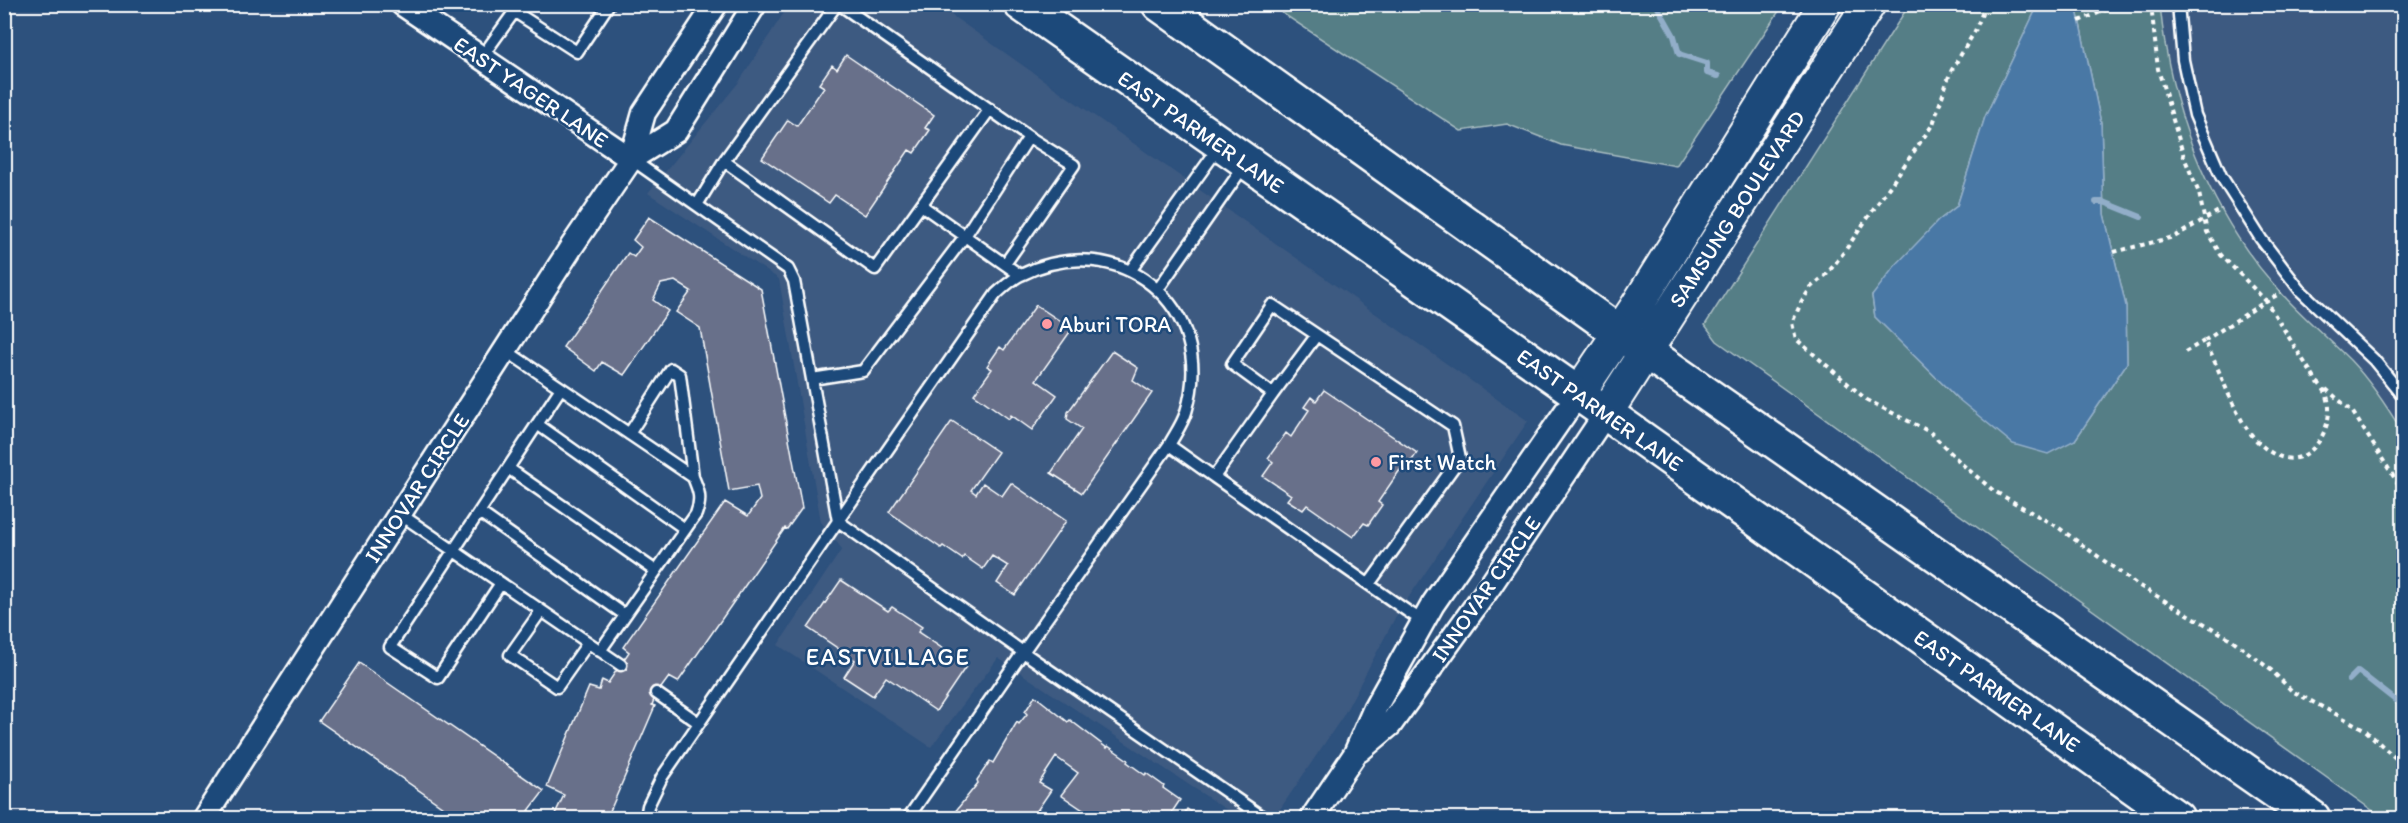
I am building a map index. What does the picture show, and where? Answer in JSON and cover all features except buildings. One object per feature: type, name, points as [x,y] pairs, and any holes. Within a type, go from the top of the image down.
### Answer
[{"type":"main road","name":"EAST PARMER LANE","points":[[1021,4],[1606,413],[2177,819]]},
{"type":"main road","points":[[1159,4],[1646,352],[2313,819]]},
{"type":"street","name":"EAST YAGER LANE","points":[[402,4],[631,159]]},
{"type":"street","name":"INNOVAR CIRCLE","points":[[204,819],[631,159],[644,113],[716,4]]},
{"type":"street","name":"INNOVAR CIRCLE","points":[[631,159],[676,131],[755,4]]},
{"type":"street","name":"SAMSUNG BOULEVARD","points":[[1578,394],[1635,309],[1825,4]]},
{"type":"street","name":"SAMSUNG BOULEVARD","points":[[1606,413],[1869,4]]},
{"type":"street","name":"INNOVAR CIRCLE","points":[[1312,819],[1355,754],[1376,708],[1423,621],[1578,394]]},
{"type":"street","name":"INNOVAR CIRCLE","points":[[1355,754],[1390,725],[1490,585],[1606,413]]},
{"type":"lane","points":[[481,58],[518,8],[577,52],[609,4]]},
{"type":"lane","points":[[697,205],[724,161],[838,4],[1029,137],[1074,165],[1005,264]]},
{"type":"lane","points":[[2178,4],[2183,60],[2195,115],[2221,176],[2261,239],[2300,290],[2374,360],[2403,397]]},
{"type":"lane","points":[[724,161],[875,269],[990,109]]},
{"type":"lane","points":[[812,379],[863,371],[965,236],[1029,137]]},
{"type":"lane","points":[[1130,271],[1233,154]]},
{"type":"lane","points":[[1159,288],[1233,154]]},
{"type":"lane","points":[[631,159],[788,269],[794,281],[838,521],[1264,819]]},
{"type":"lane","points":[[921,205],[1020,275]]},
{"type":"lane","points":[[646,819],[648,806],[662,777],[996,294],[1020,275],[1046,266],[1078,260],[1100,262],[1130,271],[1159,288],[1182,320],[1190,352],[1191,386],[1186,413],[1169,445],[908,819]]},
{"type":"lane","points":[[1273,394],[1232,364],[1272,305],[1453,426],[1460,458],[1369,584]]},
{"type":"lane","points":[[1214,477],[1316,336]]},
{"type":"lane","points":[[506,350],[693,477]]},
{"type":"lane","points":[[600,651],[700,504],[700,493],[693,477],[680,375],[671,369],[629,434]]},
{"type":"lane","points":[[501,583],[438,678],[390,647],[561,388]]},
{"type":"lane","points":[[537,424],[685,529]]},
{"type":"lane","points":[[1169,445],[1423,621]]},
{"type":"lane","points":[[508,468],[656,571]]},
{"type":"lane","points":[[479,512],[625,615]]},
{"type":"lane","points":[[400,514],[621,665]]},
{"type":"lane","points":[[541,611],[510,655],[557,687],[588,643]]},
{"type":"lane","points":[[656,693],[699,723]]},
{"type":"path","points":[[1986,4],[1976,31],[1950,73],[1933,124],[1844,252],[1827,274],[1811,287],[1801,303],[1792,323],[1796,339],[1867,400],[1930,432],[1994,491],[2059,528],[2136,584],[2231,639],[2271,670],[2292,691],[2364,729],[2403,766]]},
{"type":"path","points":[[2079,21],[2120,4]]},
{"type":"path","points":[[2151,4],[2158,69],[2207,232],[2221,255],[2266,301],[2317,382],[2352,411],[2403,493]]},
{"type":"path","points":[[2114,252],[2174,237],[2222,209]]},
{"type":"path","points":[[2185,352],[2281,293]]},
{"type":"path","points":[[2204,341],[2225,380],[2241,422],[2255,439],[2276,455],[2292,461],[2302,459],[2315,447],[2324,432],[2329,409],[2325,388]]},
{"type":"shaded area","points":[[789,5],[937,5],[1528,421],[1396,616],[1343,716],[1274,818],[1239,818],[998,658],[931,747],[778,645],[842,549],[821,522],[779,279],[648,193],[739,82]]},
{"type":"shaded area","points":[[1909,5],[2403,5],[2403,818],[2383,818],[1717,341],[1705,325]]},
{"type":"shaded area","points":[[2038,5],[2076,5],[2101,123],[2104,214],[2126,306],[2127,363],[2075,440],[2048,454],[2013,444],[1957,398],[1875,317],[1872,296],[1894,267],[1938,221],[1957,206],[1985,117]]},
{"type":"green space","points":[[1270,5],[1783,5],[1676,166],[1561,145],[1507,124],[1461,131]]},
{"type":"green space","points":[[1909,5],[2038,5],[1985,117],[1957,206],[1938,221],[1872,296],[1875,317],[1957,398],[2075,440],[2127,363],[2126,306],[2104,214],[2101,123],[2076,5],[2160,5],[2172,81],[2183,118],[2195,154],[2229,224],[2275,286],[2365,377],[2403,433],[2403,818],[2383,818],[1717,341],[1705,325]]},
{"type":"waterway","points":[[1396,4],[1409,4]]},
{"type":"waterway","points":[[1656,4],[1674,36],[1679,54],[1707,63],[1707,73],[1718,76]]},
{"type":"waterway","points":[[2096,202],[2104,202],[2141,217]]},
{"type":"waterway","points":[[2349,680],[2358,671],[2404,707]]},
{"type":"place","name":"Aburi TORA","points":[[1047,324]]},
{"type":"place","name":"First Watch","points":[[1376,462]]},
{"type":"district","name":"EASTVILLAGE","points":[[888,656]]}]
